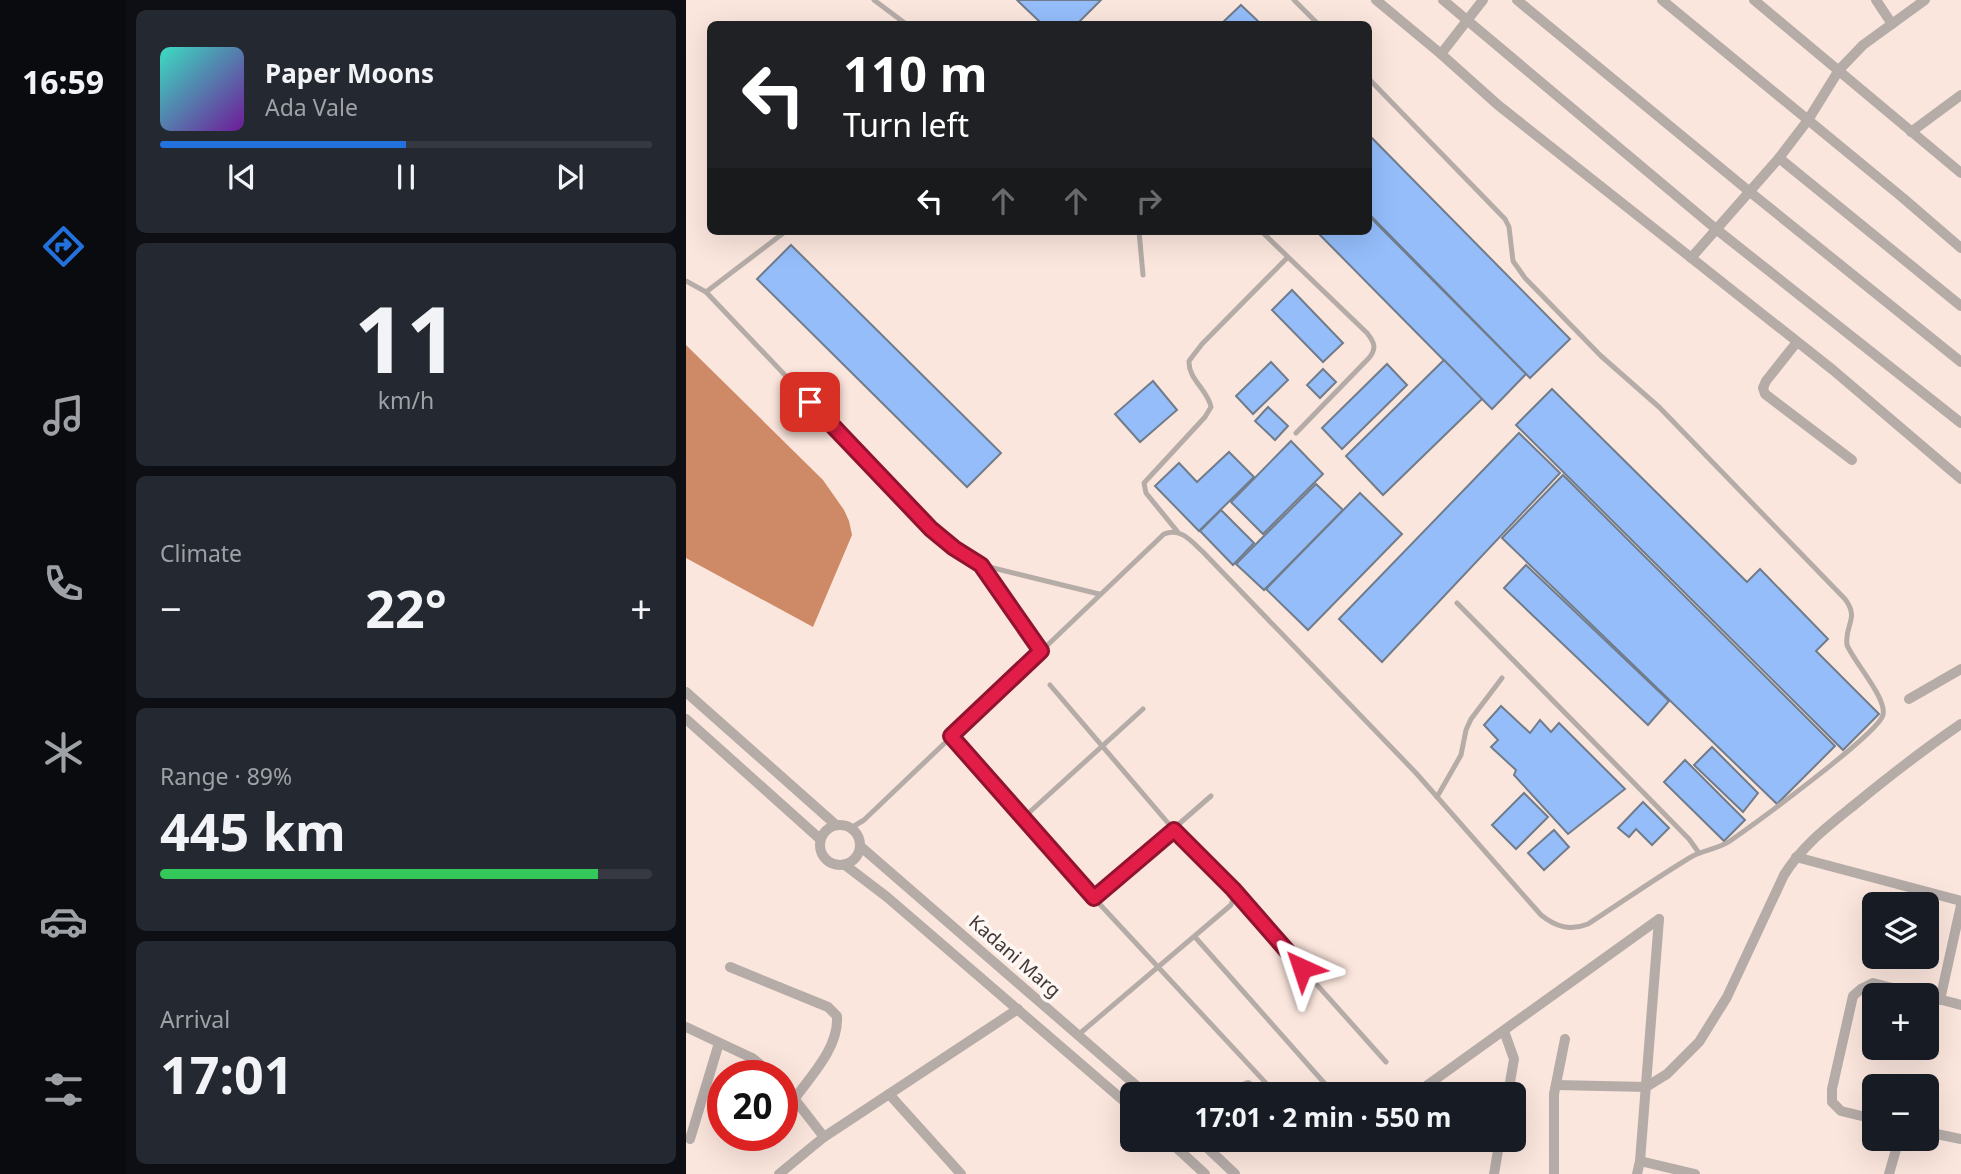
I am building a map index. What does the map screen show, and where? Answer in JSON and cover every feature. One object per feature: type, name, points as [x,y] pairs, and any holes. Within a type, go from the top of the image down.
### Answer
[{"type":"street","points":[[1376,0],[1498,105],[1797,342],[1961,479]]},
{"type":"street","points":[[1443,0],[1716,229],[1961,423]]},
{"type":"street","points":[[1441,54],[1483,0]]},
{"type":"street","points":[[1517,0],[1961,362]]},
{"type":"street","points":[[1662,0],[1961,248]]},
{"type":"street","points":[[1754,0],[1961,173]]},
{"type":"street","points":[[1876,0],[1892,24]]},
{"type":"street","points":[[1691,258],[1779,158],[1808,120],[1839,70],[1863,45],[1925,0]]},
{"type":"street","points":[[1911,132],[1961,95]]},
{"type":"street","points":[[1779,158],[1961,306]]},
{"type":"street","points":[[1797,342],[1766,381],[1763,388],[1765,394],[1852,460]]},
{"type":"street","points":[[1909,699],[1961,669]]},
{"type":"street","points":[[686,692],[836,825],[851,828],[860,839],[860,846],[856,858],[839,866],[827,861],[820,851],[820,839],[826,830],[836,825]]},
{"type":"street","points":[[686,719],[820,839]]},
{"type":"street","points":[[1556,1085],[1646,1087],[1667,1074],[1699,1042],[1727,997],[1784,875],[1796,857],[1812,839],[1909,760],[1961,724]]},
{"type":"street","name":"Kadani Marg","points":[[860,846],[1132,1082]]},
{"type":"street","points":[[1796,857],[1961,903],[1940,1000],[1961,1005]]},
{"type":"street","name":"Kadani Marg","points":[[845,865],[887,897],[1120,1098]]},
{"type":"street","points":[[1432,1082],[1658,919],[1637,1174]]},
{"type":"street","points":[[730,967],[828,1007],[837,1016],[836,1032],[827,1052],[798,1094]]},
{"type":"street","points":[[1862,988],[1853,996],[1832,1089],[1832,1102],[1841,1111],[1862,1116]]},
{"type":"street","points":[[779,1174],[824,1138],[1018,1009]]},
{"type":"street","points":[[686,1027],[755,1060]]},
{"type":"street","points":[[1504,1031],[1514,1059],[1510,1082]]},
{"type":"street","points":[[1555,1174],[1553,1131],[1556,1085],[1566,1039]]},
{"type":"street","points":[[690,1139],[719,1042]]},
{"type":"street","points":[[889,1094],[961,1174]]},
{"type":"street","points":[[798,1102],[824,1138]]},
{"type":"street","points":[[1939,1134],[1961,1139]]},
{"type":"street","points":[[1889,1174],[1896,1151]]},
{"type":"street","points":[[1181,1152],[1205,1174]]},
{"type":"street","points":[[1212,1152],[1236,1174]]},
{"type":"street","points":[[1494,1174],[1498,1152]]},
{"type":"street","points":[[1640,1161],[1695,1174]]},
{"type":"lane","points":[[874,0],[902,21]]},
{"type":"lane","points":[[1294,0],[1315,21]]},
{"type":"lane","points":[[1287,258],[1202,344],[1189,361],[1191,373],[1209,398],[1211,407],[1205,417],[1143,483],[1146,493],[1177,531],[1203,552],[1437,797],[1551,923],[1563,928],[1577,929],[1588,924],[1699,853],[1729,842],[1826,769],[1881,720],[1881,702],[1847,645],[1846,636],[1853,611],[1831,584],[1658,407],[1601,356],[1525,278],[1513,261],[1509,227],[1505,219],[1372,82]]},
{"type":"lane","points":[[706,292],[781,235]]},
{"type":"lane","points":[[1139,235],[1143,275]]},
{"type":"lane","points":[[1265,235],[1367,333],[1375,347],[1368,359],[1296,433]]},
{"type":"lane","points":[[686,281],[706,292],[931,529],[954,548],[981,565],[1099,594]]},
{"type":"lane","points":[[851,828],[864,820],[1164,534],[1177,531]]},
{"type":"lane","points":[[981,565],[1041,651]]},
{"type":"lane","points":[[1457,603],[1689,839],[1699,853]]},
{"type":"lane","points":[[1437,797],[1461,755],[1471,719],[1502,678]]},
{"type":"lane","points":[[1050,685],[1174,830],[1236,893],[1386,1062]]},
{"type":"lane","points":[[1022,819],[1100,745],[1143,709]]},
{"type":"lane","points":[[951,736],[1022,819],[1265,1082]]},
{"type":"lane","points":[[1094,898],[1211,796]]},
{"type":"lane","points":[[1077,1035],[1231,905],[1236,893]]},
{"type":"lane","points":[[1195,937],[1323,1082]]},
{"type":"shaded area","points":[[686,345],[823,480],[849,521],[852,535],[813,627],[686,558]]},
{"type":"building","points":[[1017,0],[1101,0],[1080,21],[1039,21]]},
{"type":"building","points":[[1241,5],[1258,21],[1224,21]]},
{"type":"building","points":[[1372,138],[1570,339],[1530,378],[1372,217]]},
{"type":"building","points":[[1372,219],[1526,374],[1492,409],[1320,235],[1372,235]]},
{"type":"building","points":[[791,245],[1001,453],[967,487],[757,279]]},
{"type":"building","points":[[1292,290],[1343,343],[1323,362],[1272,310]]},
{"type":"building","points":[[1444,360],[1482,399],[1383,495],[1346,456]]},
{"type":"building","points":[[1271,362],[1288,380],[1253,414],[1236,396]]},
{"type":"building","points":[[1387,364],[1407,385],[1342,449],[1322,428]]},
{"type":"building","points":[[1323,369],[1336,382],[1320,398],[1307,385]]},
{"type":"building","points":[[1153,381],[1177,410],[1140,442],[1115,414]]},
{"type":"building","points":[[1552,389],[1747,582],[1760,569],[1828,639],[1816,651],[1879,714],[1843,750],[1516,425]]},
{"type":"building","points":[[1268,407],[1288,426],[1275,440],[1255,421]]},
{"type":"building","points":[[1519,433],[1560,473],[1382,662],[1339,619]]},
{"type":"building","points":[[1291,441],[1323,474],[1263,534],[1231,502]]},
{"type":"building","points":[[1229,452],[1254,477],[1199,531],[1155,486],[1179,463],[1197,482]]},
{"type":"building","points":[[1563,475],[1835,746],[1777,804],[1502,538]]},
{"type":"building","points":[[1316,484],[1343,510],[1264,590],[1236,564]]},
{"type":"building","points":[[1360,493],[1402,534],[1308,630],[1266,589]]},
{"type":"building","points":[[1221,510],[1254,543],[1233,565],[1200,531]]},
{"type":"building","points":[[1526,565],[1669,701],[1648,725],[1504,588]]},
{"type":"building","points":[[1501,706],[1530,733],[1540,720],[1551,732],[1559,723],[1625,789],[1568,834],[1514,775],[1516,770],[1491,747],[1498,740],[1484,725]]},
{"type":"building","points":[[1712,747],[1758,793],[1743,812],[1694,765]]},
{"type":"building","points":[[1685,760],[1745,820],[1724,841],[1664,782]]},
{"type":"building","points":[[1524,793],[1548,817],[1516,849],[1492,825]]},
{"type":"building","points":[[1643,802],[1669,828],[1652,845],[1636,829],[1629,837],[1618,828]]},
{"type":"building","points":[[1554,830],[1569,847],[1544,870],[1528,853]]},
{"type":"route","points":[[810,402],[931,529],[981,565],[1041,651],[951,736],[1004,798],[1094,898],[1174,830],[1233,889],[1302,968]]}]
